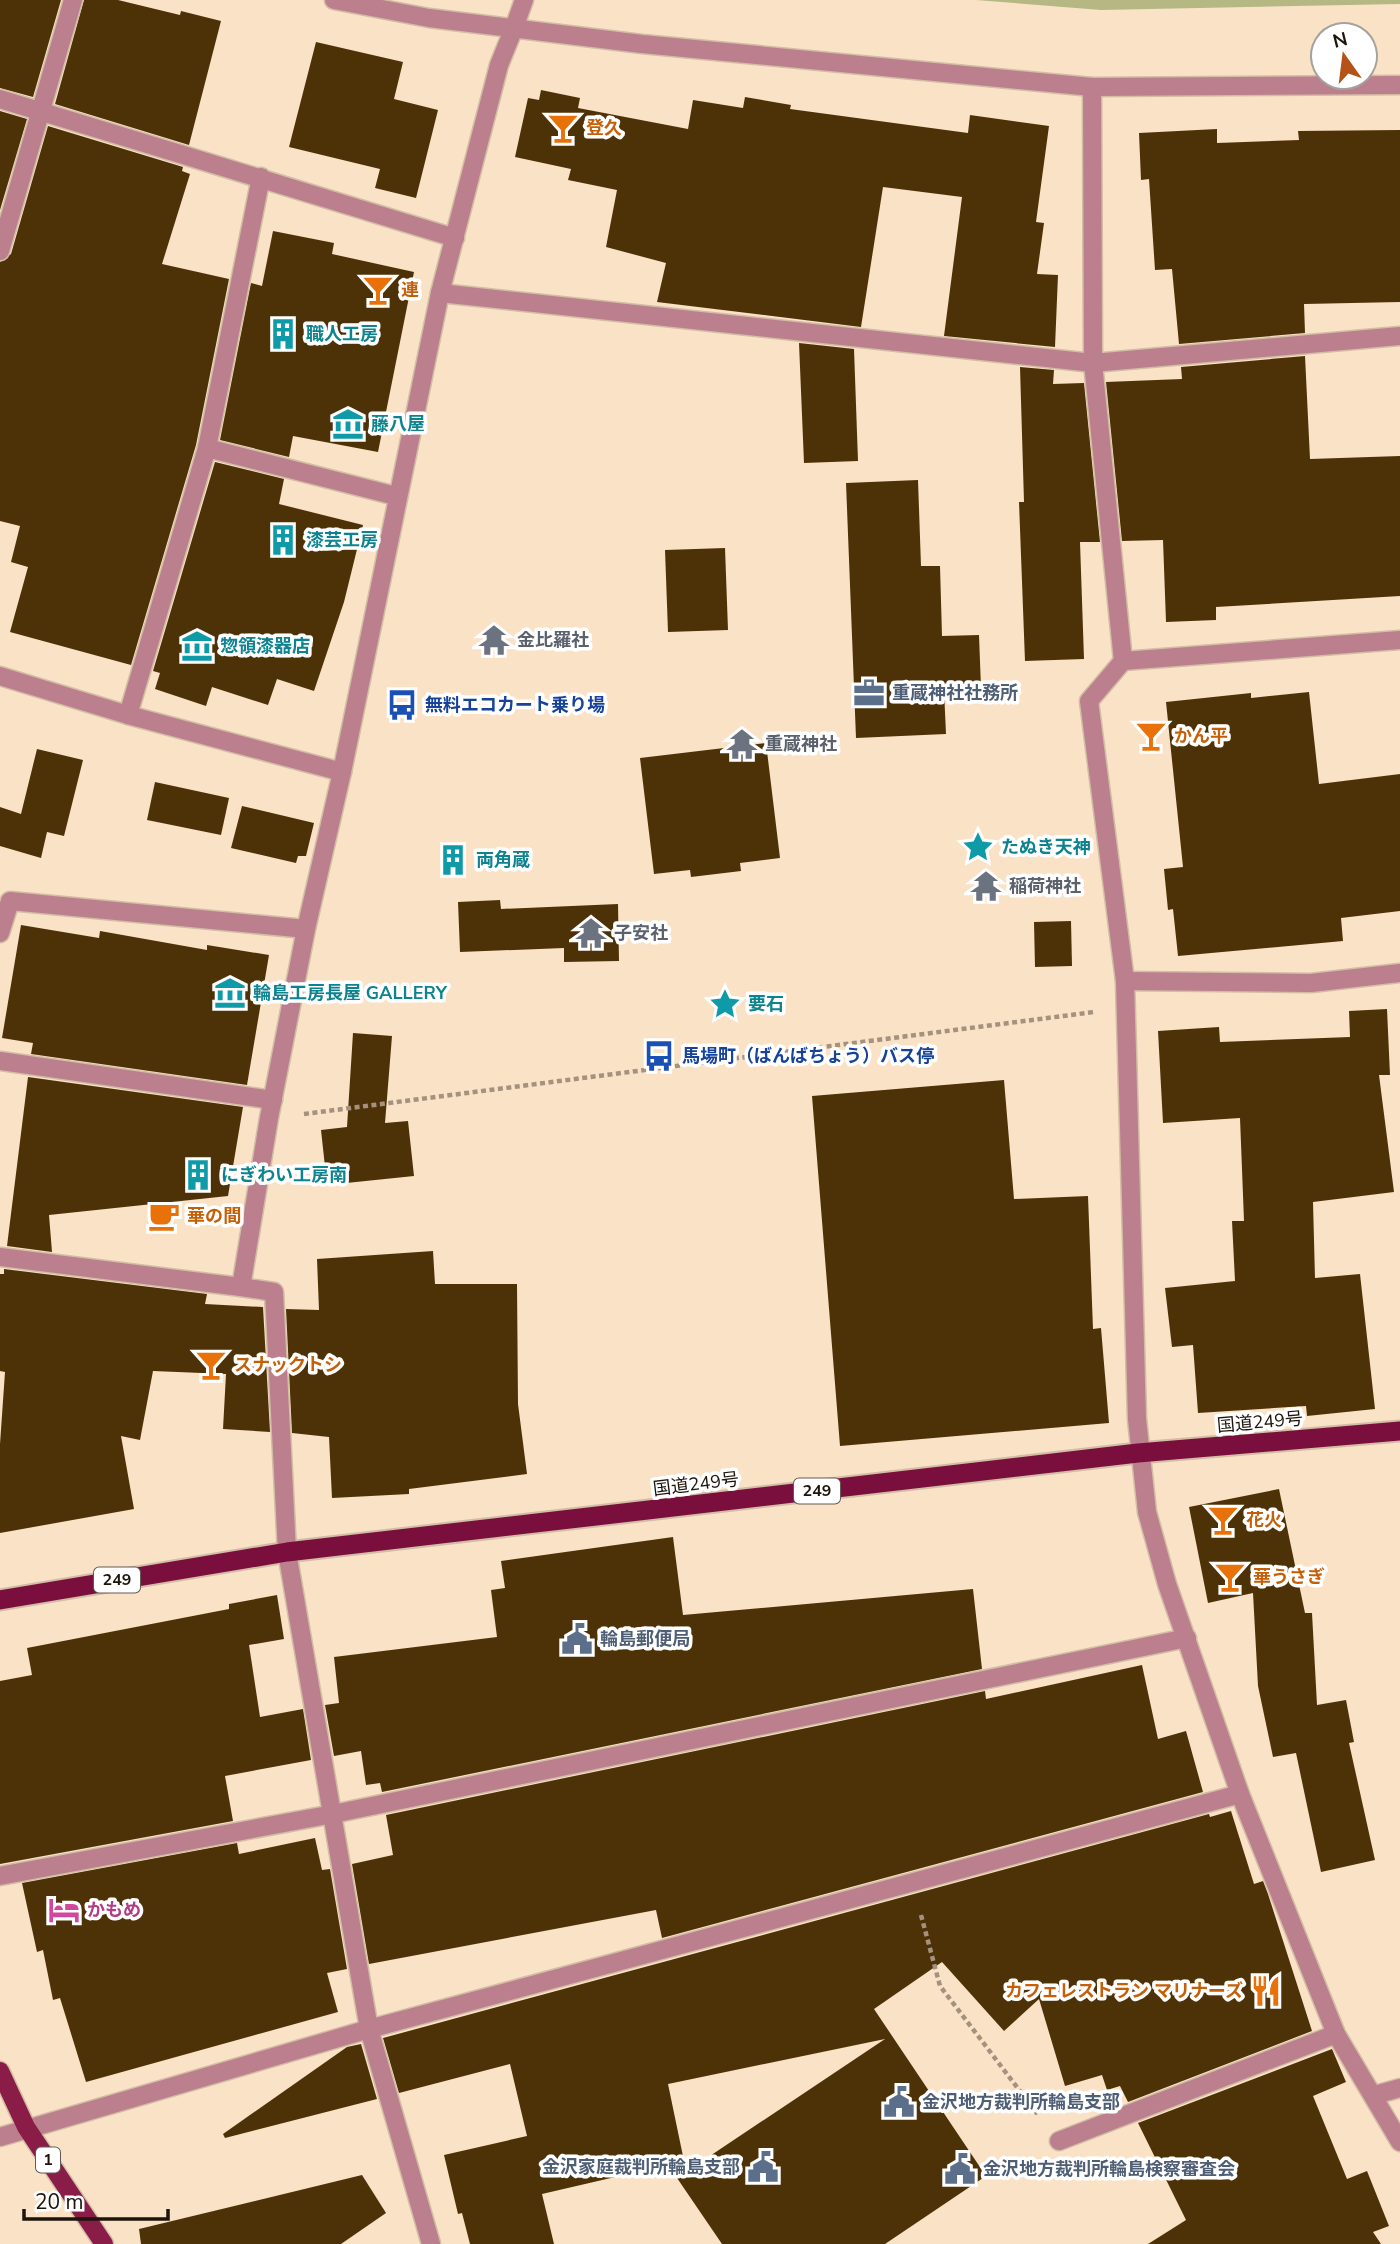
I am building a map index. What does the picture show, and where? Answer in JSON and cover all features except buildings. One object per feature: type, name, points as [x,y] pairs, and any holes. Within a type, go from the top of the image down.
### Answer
[{"type":"highway","name":"国道249号","points":[[0,1600],[287,1552],[1138,1454],[1400,1431]]},
{"type":"main road","name":"1","points":[[0,2071],[26,2127],[104,2244]]},
{"type":"street","points":[[0,251],[73,0]]},
{"type":"street","points":[[334,0],[429,18],[514,28],[1092,87],[1400,85]]},
{"type":"street","points":[[242,1287],[269,1118],[306,929],[342,772],[440,293],[499,65],[524,0]]},
{"type":"street","points":[[1092,87],[1093,363],[1123,661]]},
{"type":"street","points":[[0,99],[456,238]]},
{"type":"street","points":[[128,715],[207,448],[261,177]]},
{"type":"street","points":[[440,293],[1093,363],[1400,336]]},
{"type":"street","points":[[207,448],[397,496]]},
{"type":"street","points":[[1400,640],[1123,661],[1089,701],[1125,981],[1138,1454],[1147,1512],[1167,1584],[1240,1794],[1336,2034],[1375,2095],[1400,2142]]},
{"type":"street","points":[[0,676],[128,715],[342,772]]},
{"type":"street","points":[[0,933],[10,901],[306,929]]},
{"type":"street","points":[[1125,981],[1311,983],[1400,973]]},
{"type":"street","points":[[0,1061],[273,1100]]},
{"type":"street","points":[[0,1257],[274,1292],[287,1552],[369,2029],[431,2244]]},
{"type":"street","points":[[0,1876],[333,1814],[1188,1639]]},
{"type":"street","points":[[0,2137],[26,2127],[369,2029],[1240,1794]]},
{"type":"street","points":[[1059,2141],[1336,2034]]},
{"type":"street","points":[[1375,2095],[1400,2088]]},
{"type":"path","points":[[269,1118],[1124,1008]]},
{"type":"path","points":[[913,1883],[940,1986],[1059,2141]]},
{"type":"green space","points":[[976,0],[1400,0],[1400,4],[1101,10]]},
{"type":"place","name":"登久","points":[[563,128]]},
{"type":"place","name":"連","points":[[378,290]]},
{"type":"place","name":"職人工房","points":[[283,334]]},
{"type":"place","name":"藤八屋","points":[[348,424]]},
{"type":"place","name":"漆芸工房","points":[[283,540]]},
{"type":"place","name":"金比羅社","points":[[494,640]]},
{"type":"place","name":"惣領漆器店","points":[[197,646]]},
{"type":"place","name":"重蔵神社社務所","points":[[869,693]]},
{"type":"place","name":"無料エコカート乗り場","points":[[402,705]]},
{"type":"place","name":"かん平","points":[[1151,736]]},
{"type":"place","name":"重蔵神社","points":[[742,744]]},
{"type":"place","name":"たぬき天神","points":[[978,847]]},
{"type":"place","name":"両角蔵","points":[[453,860]]},
{"type":"place","name":"稲荷神社","points":[[986,886]]},
{"type":"place","name":"子安社","points":[[591,933]]},
{"type":"place","name":"輪島工房長屋 GALLERY","points":[[230,993]]},
{"type":"place","name":"要石","points":[[725,1004]]},
{"type":"place","name":"馬場町（ばんばちょう）バス停","points":[[659,1056]]},
{"type":"place","name":"にぎわい工房南","points":[[198,1175]]},
{"type":"place","name":"華の間","points":[[164,1216]]},
{"type":"place","name":"スナックトシ","points":[[211,1365]]},
{"type":"place","name":"花火","points":[[1223,1520]]},
{"type":"place","name":"華うさぎ","points":[[1230,1577]]},
{"type":"place","name":"輪島郵便局","points":[[577,1639]]},
{"type":"place","name":"かもめ","points":[[64,1910]]},
{"type":"place","name":"カフェレストラン マリナーズ","points":[[1266,1991]]},
{"type":"place","name":"金沢地方裁判所輪島支部","points":[[899,2102]]},
{"type":"place","name":"金沢家庭裁判所輪島支部","points":[[763,2167]]},
{"type":"place","name":"金沢地方裁判所輪島検察審査会","points":[[960,2169]]}]
